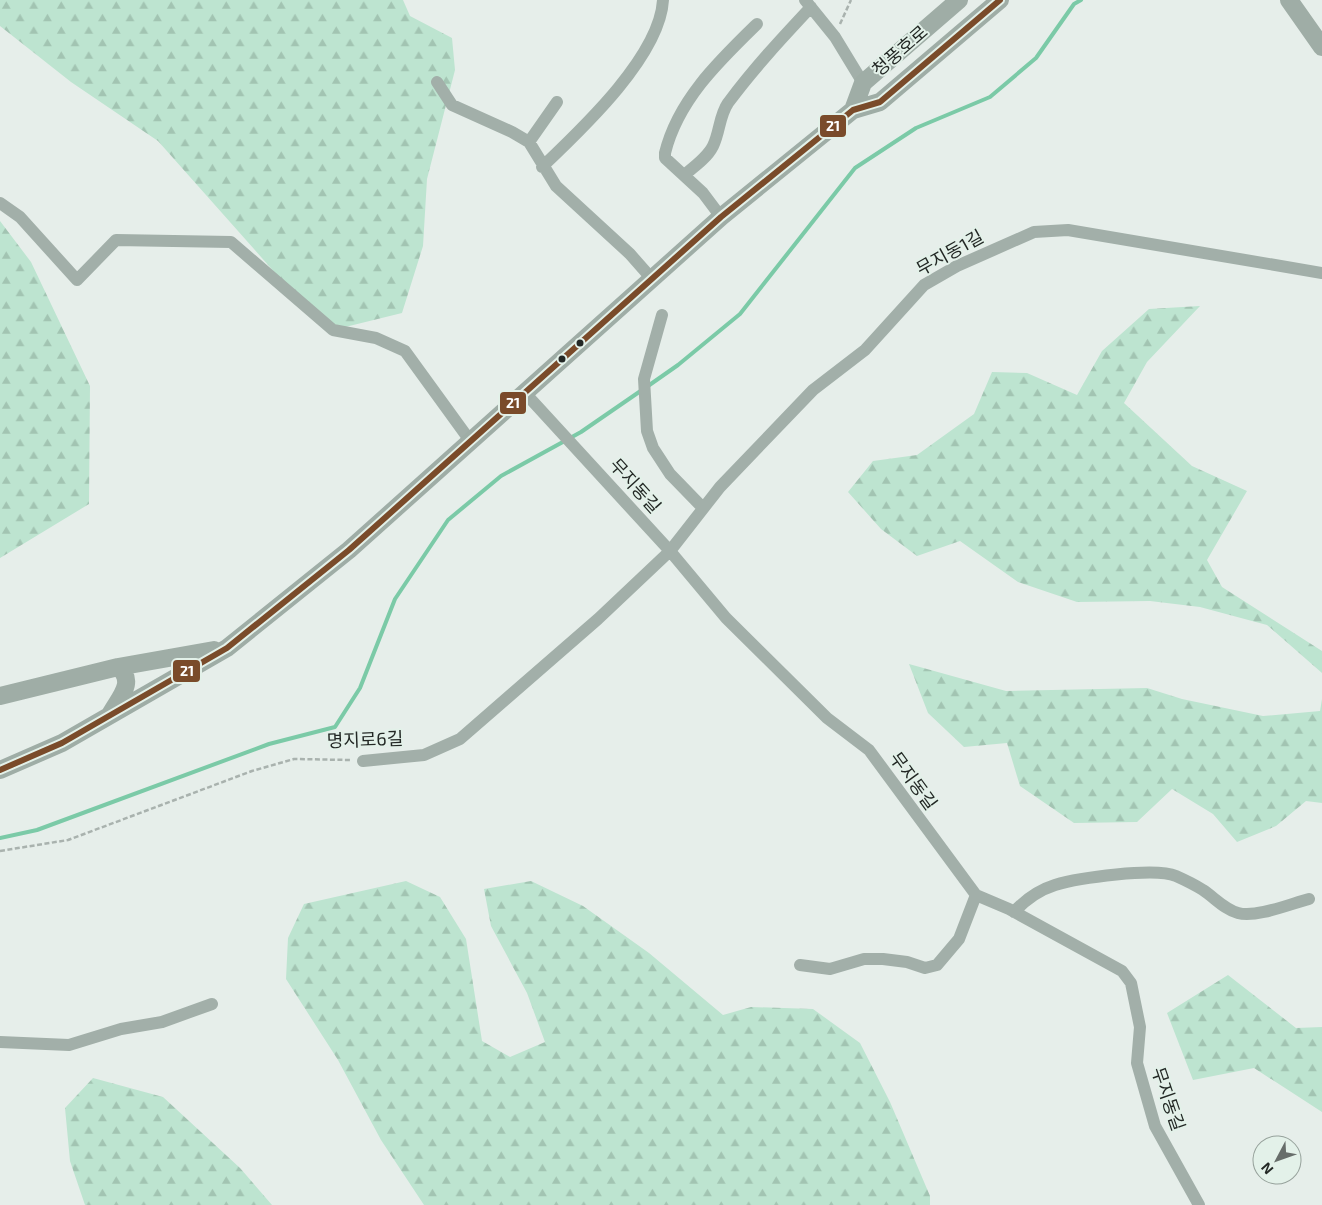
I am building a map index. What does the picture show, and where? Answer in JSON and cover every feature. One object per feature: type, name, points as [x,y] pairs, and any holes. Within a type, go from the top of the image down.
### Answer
[{"type":"main road","name":"청풍호로","points":[[853,110],[864,83],[959,0]]},
{"type":"main road","name":"청풍호로","points":[[0,770],[62,743],[227,648],[349,550],[526,394],[721,217],[853,110],[880,102],[1000,0]]},
{"type":"main road","points":[[1289,0],[1322,48]]},
{"type":"main road","points":[[0,696],[118,667],[227,648]]},
{"type":"main road","points":[[110,714],[126,687],[128,680],[124,672],[118,667]]},
{"type":"street","points":[[542,168],[604,103],[643,54],[658,25],[663,0]]},
{"type":"street","points":[[684,175],[706,156],[713,145],[721,116],[728,103],[808,4],[835,37],[864,83]]},
{"type":"street","points":[[721,217],[703,193],[665,158],[669,138],[696,89],[729,51],[757,24]]},
{"type":"street","points":[[436,82],[452,105],[512,132],[529,142],[542,168],[556,186],[630,254],[652,279]]},
{"type":"street","points":[[529,142],[557,102]]},
{"type":"street","points":[[0,203],[20,217],[78,280],[116,240],[231,242],[333,330],[376,338],[405,351],[471,442]]},
{"type":"street","name":"무지동1길","points":[[670,551],[720,487],[813,390],[865,350],[924,284],[956,266],[1034,232],[1068,230],[1322,273]]},
{"type":"street","points":[[662,315],[644,379],[647,431],[653,448],[670,474],[703,508]]},
{"type":"street","name":"무지동길","points":[[526,394],[576,446],[670,551],[726,618],[827,718],[869,750],[976,895],[1014,912],[1122,970],[1131,982],[1140,1027],[1138,1063],[1155,1126],[1199,1205]]},
{"type":"street","name":"명지로6길","points":[[363,761],[424,755],[460,739],[598,619],[670,551]]},
{"type":"street","points":[[1014,912],[1023,902],[1054,885],[1082,879],[1150,872],[1174,875],[1202,889],[1224,906],[1239,914],[1257,913],[1309,899]]},
{"type":"street","points":[[800,965],[830,969],[864,959],[884,959],[908,962],[925,968],[937,965],[959,939],[976,895]]},
{"type":"street","points":[[0,1042],[69,1045],[121,1029],[162,1022],[212,1004]]},
{"type":"path","points":[[835,37],[851,0]]},
{"type":"path","name":"명지로6길","points":[[0,851],[68,840],[252,771],[294,759],[363,761]]},
{"type":"green space","points":[[0,0],[403,0],[410,16],[452,38],[455,70],[427,179],[423,246],[402,313],[333,330],[285,284],[158,141],[71,82],[0,26]]},
{"type":"green space","points":[[0,221],[31,262],[90,386],[89,504],[0,558]]},
{"type":"green space","points":[[1200,306],[1147,362],[1124,403],[1192,466],[1247,491],[1207,560],[1222,587],[1322,651],[1322,673],[1267,625],[1200,607],[1150,601],[1077,602],[1018,582],[960,541],[917,556],[881,529],[848,492],[873,461],[917,455],[974,414],[992,372],[1027,373],[1077,395],[1102,351],[1149,309]]},
{"type":"green space","points":[[909,664],[1006,691],[1147,688],[1182,699],[1263,716],[1320,711],[1322,699],[1322,803],[1306,801],[1276,826],[1237,842],[1213,814],[1172,789],[1137,822],[1074,823],[1020,786],[1007,743],[964,747],[928,713]]},
{"type":"green space","points":[[406,881],[440,897],[466,939],[482,1041],[510,1057],[545,1042],[527,993],[491,926],[484,889],[531,881],[583,906],[649,953],[723,1015],[751,1007],[813,1009],[860,1043],[890,1102],[930,1196],[930,1205],[424,1205],[381,1140],[338,1060],[286,979],[288,938],[304,904]]},
{"type":"green space","points":[[1228,975],[1296,1028],[1322,1027],[1322,1112],[1254,1068],[1193,1080],[1167,1013]]},
{"type":"green space","points":[[93,1078],[163,1097],[240,1168],[272,1205],[85,1205],[70,1161],[65,1108]]},
{"type":"waterway","points":[[648,386],[678,365],[740,314],[855,168],[916,128],[990,97],[1036,58],[1074,4],[1081,0]]},
{"type":"waterway","points":[[0,838],[37,830],[269,744],[335,727],[360,688],[395,599],[448,520],[501,476],[581,432],[642,390]]},
{"type":"transit line","name":"21","points":[[0,770],[62,743],[227,648],[349,550],[721,217],[853,110],[880,102],[1000,0]]}]
